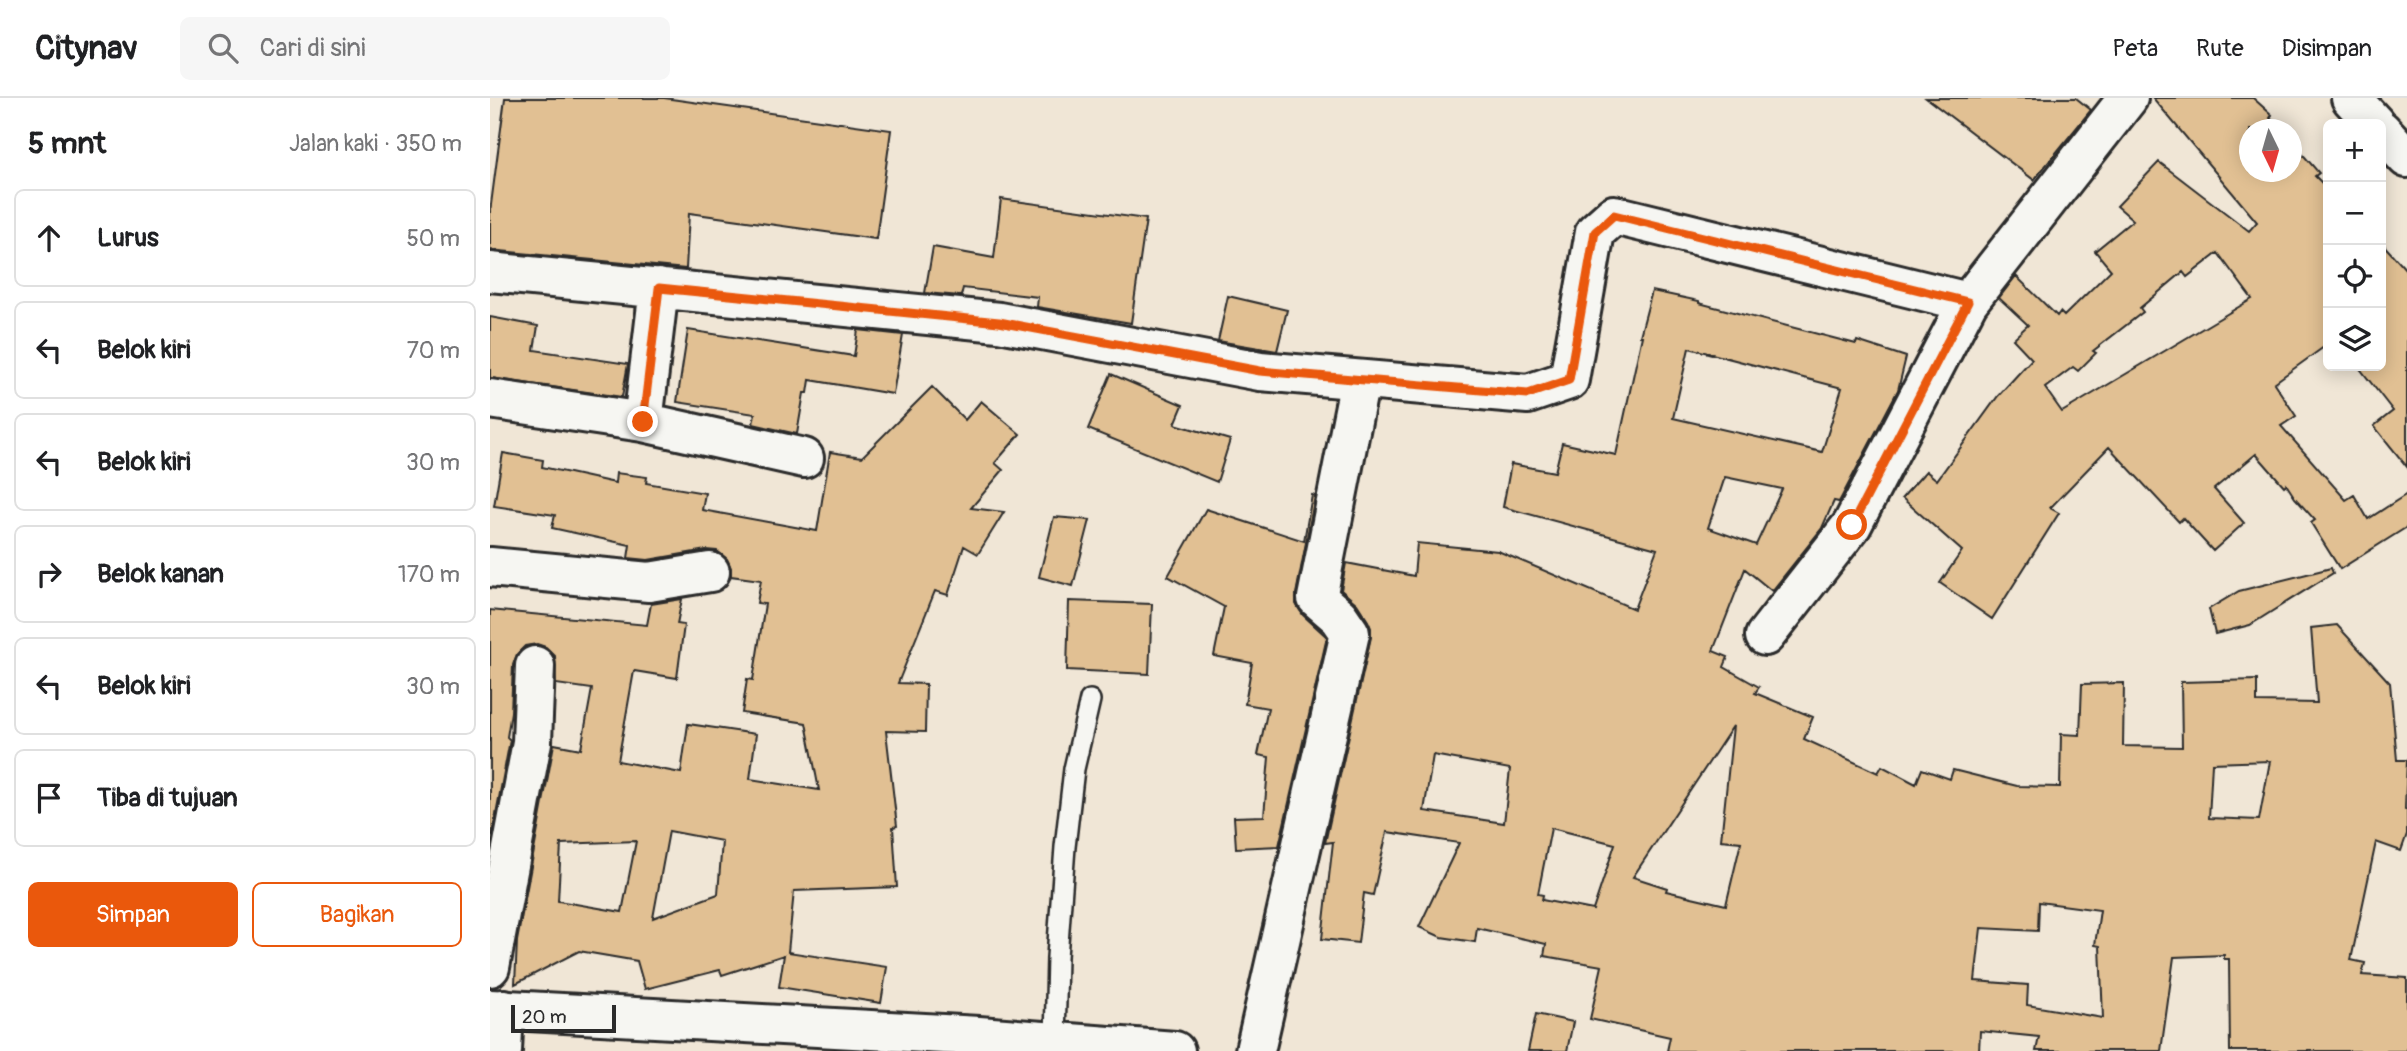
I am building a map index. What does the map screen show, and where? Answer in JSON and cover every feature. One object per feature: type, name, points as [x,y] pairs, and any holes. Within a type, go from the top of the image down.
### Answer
[{"type":"street","points":[[1765,636],[1852,525],[1968,302],[2127,98]]},
{"type":"street","points":[[2351,98],[2370,119]]},
{"type":"street","points":[[2386,135],[2407,158]]},
{"type":"street","points":[[490,272],[999,322],[1260,371],[1528,394],[1569,380],[1595,232],[1614,215],[1968,302]]},
{"type":"street","points":[[643,422],[659,288]]},
{"type":"street","points":[[1255,1051],[1350,633],[1339,617],[1317,598],[1360,380]]},
{"type":"street","points":[[490,399],[643,422],[804,458]]},
{"type":"street","points":[[490,567],[649,582],[710,572]]},
{"type":"street","points":[[490,967],[533,741],[535,666]]},
{"type":"street","points":[[502,1051],[497,1009],[982,1044],[1055,1042],[1175,1051]]},
{"type":"lane","points":[[1055,1042],[1057,957],[1065,847],[1074,769],[1090,700]]},
{"type":"building","points":[[505,98],[664,98],[891,130],[876,239],[689,213],[686,269],[490,250],[490,212]]},
{"type":"building","points":[[1926,98],[2076,98],[2091,110],[2034,180]]},
{"type":"building","points":[[2153,98],[2253,98],[2272,115],[2271,119],[2239,119],[2239,182],[2302,182],[2302,153],[2319,173],[2315,176],[2323,184],[2323,348],[2274,383],[2296,416],[2281,426],[2346,500],[2354,495],[2368,519],[2407,494],[2407,527],[2340,569],[2311,523],[2315,520],[2286,484],[2284,486],[2256,454],[2214,489],[2244,523],[2213,551],[2183,518],[2179,522],[2109,447],[2050,508],[2059,513],[1992,619],[1940,583],[1962,551],[1902,498],[1926,471],[1937,480],[1998,396],[2032,359],[2013,339],[2028,325],[1999,298],[2016,276],[2057,316],[2060,312],[2064,316],[2111,270],[2095,251],[2133,220],[2117,206],[2159,162],[2249,231],[2257,222]],"holes":[[[2218,253],[2252,299],[2062,412],[2045,388],[2073,367],[2078,371],[2096,353],[2093,351],[2143,312],[2140,308],[2183,272],[2187,277]]]},
{"type":"building","points":[[1001,199],[1146,219],[1131,323],[1037,307],[1038,297],[963,288],[961,296],[925,293],[933,247],[994,258]]},
{"type":"building","points":[[2386,248],[2407,271],[2407,467],[2374,426],[2393,411],[2362,371],[2386,371]]},
{"type":"building","points":[[1652,291],[1699,301],[1856,344],[1857,341],[1906,357],[1898,390],[1839,502],[1834,501],[1822,528],[1772,591],[1745,569],[1713,651],[1728,657],[1724,667],[1759,687],[1755,693],[1813,717],[1804,739],[1878,773],[1882,766],[1916,784],[1922,769],[1950,779],[1953,770],[2017,786],[2060,787],[2061,734],[2080,735],[2082,684],[2124,683],[2123,746],[2182,747],[2181,682],[2257,680],[2257,702],[2317,703],[2311,628],[2337,625],[2390,683],[2397,760],[2407,760],[2407,834],[2401,851],[2376,842],[2351,960],[2365,963],[2362,975],[2407,978],[2407,1051],[2230,1051],[2229,959],[2224,959],[2224,955],[2174,957],[2161,1051],[2036,1051],[2039,1037],[1980,1031],[1979,1051],[1667,1051],[1670,1037],[1590,1019],[1602,966],[1544,956],[1546,944],[1477,928],[1475,942],[1441,937],[1419,927],[1459,843],[1387,832],[1373,895],[1364,893],[1358,943],[1322,939],[1333,842],[1325,843],[1371,637],[1368,621],[1357,604],[1341,590],[1346,563],[1414,576],[1417,543],[1498,551],[1634,609],[1657,549],[1503,507],[1511,464],[1555,472],[1562,443],[1616,455]],"holes":[[[1689,348],[1842,388],[1822,452],[1673,418]],[[1725,477],[1782,489],[1756,545],[1708,528]],[[1733,726],[1721,840],[1741,842],[1726,905],[1666,891],[1667,888],[1633,877]],[[1433,755],[1510,769],[1504,823],[1424,811]],[[2270,761],[2259,820],[2209,818],[2212,763]],[[1551,828],[1615,844],[1593,910],[1542,900],[1543,895],[1538,894]],[[2039,902],[2100,910],[2095,945],[2100,946],[2103,1018],[2027,1005],[2028,985],[1975,981],[1981,928],[2038,931]]]},
{"type":"building","points":[[1228,296],[1287,310],[1277,351],[1218,341]]},
{"type":"building","points":[[490,317],[538,326],[534,350],[628,364],[622,397],[490,378]]},
{"type":"building","points":[[688,330],[854,356],[858,330],[903,335],[893,394],[810,380],[808,393],[804,393],[797,434],[753,424],[755,414],[677,402]]},
{"type":"building","points":[[1111,374],[1183,405],[1175,424],[1230,440],[1217,482],[1088,429]]},
{"type":"building","points":[[932,387],[965,420],[981,401],[1020,434],[995,463],[1003,470],[971,508],[1004,512],[978,554],[964,546],[948,595],[935,591],[898,683],[926,684],[925,732],[886,731],[897,826],[893,827],[897,887],[794,891],[788,952],[887,967],[881,1003],[779,987],[784,955],[722,975],[720,970],[645,989],[637,961],[579,951],[515,984],[517,941],[554,744],[581,749],[592,689],[556,684],[555,656],[546,647],[537,644],[525,646],[517,654],[513,665],[507,737],[510,740],[490,835],[490,610],[647,625],[651,604],[682,599],[677,624],[684,625],[677,678],[634,671],[618,761],[681,773],[688,724],[756,734],[750,779],[819,790],[806,723],[742,713],[747,679],[753,680],[765,604],[757,603],[761,580],[731,576],[727,559],[717,551],[706,550],[648,560],[628,558],[630,545],[552,528],[555,515],[494,506],[503,453],[543,460],[542,467],[615,483],[616,473],[647,477],[646,483],[705,493],[702,510],[817,531],[830,452],[862,457]],"holes":[[[669,831],[722,841],[718,894],[653,918]],[[636,841],[622,912],[558,901],[561,844]]]},
{"type":"building","points":[[1312,495],[1315,496],[1296,604],[1303,615],[1327,637],[1279,846],[1236,848],[1234,817],[1264,816],[1269,757],[1258,755],[1268,708],[1245,704],[1252,663],[1214,656],[1224,607],[1168,576],[1206,509],[1304,541]]},
{"type":"building","points":[[1054,517],[1090,520],[1073,586],[1039,577]]},
{"type":"building","points":[[2331,568],[2333,573],[2250,625],[2215,634],[2209,609],[2239,591]]},
{"type":"building","points":[[1069,601],[1152,604],[1149,674],[1067,670]]},
{"type":"building","points":[[1536,1014],[1573,1022],[1567,1051],[1528,1051]]},
{"type":"route","points":[[643,422],[659,288],[999,322],[1260,371],[1528,394],[1569,380],[1595,232],[1614,215],[1968,302],[1852,525]]}]
